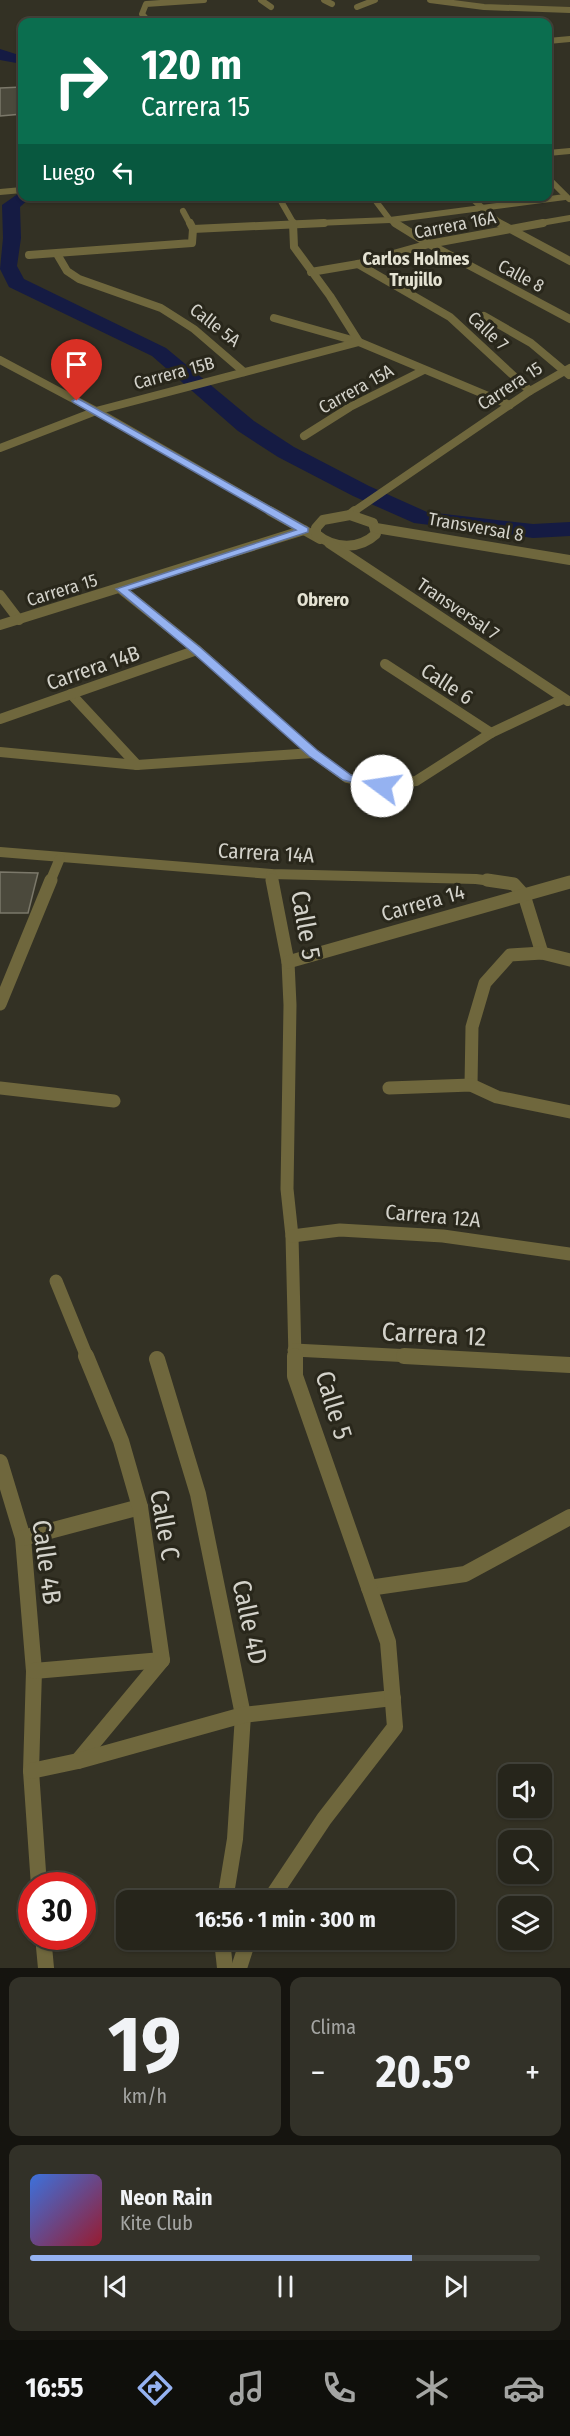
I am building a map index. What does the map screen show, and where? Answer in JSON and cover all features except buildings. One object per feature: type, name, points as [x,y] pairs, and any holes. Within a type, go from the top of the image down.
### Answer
[{"type":"street","points":[[145,18],[142,15],[146,4],[204,0]]},
{"type":"street","points":[[261,0],[271,7]]},
{"type":"street","points":[[324,0],[332,4]]},
{"type":"street","points":[[357,7],[375,0]]},
{"type":"street","points":[[430,0],[484,7],[570,10]]},
{"type":"street","points":[[552,41],[570,39]]},
{"type":"street","points":[[552,153],[570,151]]},
{"type":"street","points":[[552,182],[568,198]]},
{"type":"street","points":[[0,192],[18,190]]},
{"type":"street","name":"Carrera 16A","points":[[552,200],[568,198]]},
{"type":"street","points":[[281,201],[296,226],[294,247],[330,296],[359,342]]},
{"type":"street","name":"Calle 8","points":[[376,201],[390,220],[429,244],[570,319]]},
{"type":"street","points":[[473,201],[478,208],[509,230],[570,261]]},
{"type":"street","name":"Carrera 16A","points":[[193,230],[390,220],[541,201]]},
{"type":"street","points":[[29,255],[192,243],[193,230],[183,210]]},
{"type":"street","name":"Carrera 16A","points":[[311,272],[358,264],[429,244],[570,218]]},
{"type":"street","name":"Calle 5A","points":[[57,254],[67,271],[79,279],[162,308],[194,329],[244,372]]},
{"type":"street","name":"Calle 7","points":[[358,264],[450,317],[530,391]]},
{"type":"street","points":[[484,316],[531,343],[568,371]]},
{"type":"street","points":[[274,318],[359,342],[510,405]]},
{"type":"street","name":"Carrera 15B","points":[[0,448],[96,411],[359,342]]},
{"type":"street","name":"Transversal 7","points":[[0,360],[96,411],[325,541],[567,701]]},
{"type":"street","name":"Carrera 15A","points":[[304,436],[350,407],[424,370]]},
{"type":"street","name":"Carrera 15","points":[[350,515],[362,504],[530,391],[568,371]]},
{"type":"street","points":[[350,515],[333,516],[319,523],[316,534],[325,541],[340,546],[363,544],[376,534],[376,528]]},
{"type":"street","name":"Transversal 8","points":[[350,515],[367,519],[376,528],[570,560]]},
{"type":"street","name":"Carrera 15","points":[[0,625],[304,530]]},
{"type":"street","points":[[121,589],[197,650],[313,753],[347,778],[382,786],[416,781],[491,733],[567,701]]},
{"type":"street","points":[[0,595],[19,620]]},
{"type":"street","name":"Carrera 14B","points":[[0,719],[197,650]]},
{"type":"street","name":"Calle 6","points":[[385,664],[491,733]]},
{"type":"street","points":[[71,694],[137,765]]},
{"type":"street","points":[[0,752],[137,765],[313,753]]},
{"type":"street","name":"Carrera 14A","points":[[0,852],[271,874],[476,879],[514,884],[524,895]]},
{"type":"street","points":[[0,1004],[3,987],[60,858]]},
{"type":"street","name":"Calle 5","points":[[271,874],[288,962],[290,1005],[286,1190],[292,1236],[296,1376],[388,1642],[395,1727],[324,1819],[277,1890]]},
{"type":"street","name":"Carrera 14","points":[[288,962],[570,882]]},
{"type":"street","points":[[524,895],[542,953]]},
{"type":"street","points":[[471,1085],[472,1027],[485,983],[510,956],[542,953],[570,960]]},
{"type":"street","points":[[389,1088],[471,1085],[497,1097],[570,1112]]},
{"type":"street","points":[[0,1088],[114,1101]]},
{"type":"street","name":"Carrera 12A","points":[[292,1236],[340,1230],[443,1236],[570,1254]]},
{"type":"street","name":"Calle C","points":[[56,1281],[121,1441],[140,1507],[162,1660]]},
{"type":"street","name":"Carrera 12","points":[[294,1350],[570,1365]]},
{"type":"street","name":"Calle 4D","points":[[157,1359],[198,1494],[243,1715],[235,1839],[227,1890]]},
{"type":"street","name":"Calle 4B","points":[[0,1462],[23,1538],[34,1671],[31,1771],[38,1872]]},
{"type":"street","points":[[23,1538],[140,1507]]},
{"type":"street","points":[[369,1588],[465,1574],[570,1517]]},
{"type":"street","points":[[78,1761],[162,1660]]},
{"type":"street","points":[[34,1671],[162,1660]]},
{"type":"street","points":[[31,1771],[78,1761],[243,1715],[393,1698]]},
{"type":"street","points":[[44,1950],[46,1968]]},
{"type":"street","points":[[223,1950],[225,1968]]},
{"type":"street","points":[[239,1968],[245,1950]]},
{"type":"shaded area","points":[[430,0],[570,0],[570,10],[440,3]]},
{"type":"waterway","points":[[0,53],[5,57],[18,59]]},
{"type":"waterway","points":[[18,200],[11,205],[12,238],[8,266],[16,283],[159,352],[246,426],[286,452],[361,491],[422,518],[533,531],[570,529]]},
{"type":"district","name":"Carlos Holmes Trujillo","points":[[416,269]]},
{"type":"district","name":"Obrero","points":[[323,600]]},
{"type":"route","points":[[77,401],[304,530],[121,589],[197,650],[313,753],[347,778],[382,786]]}]
